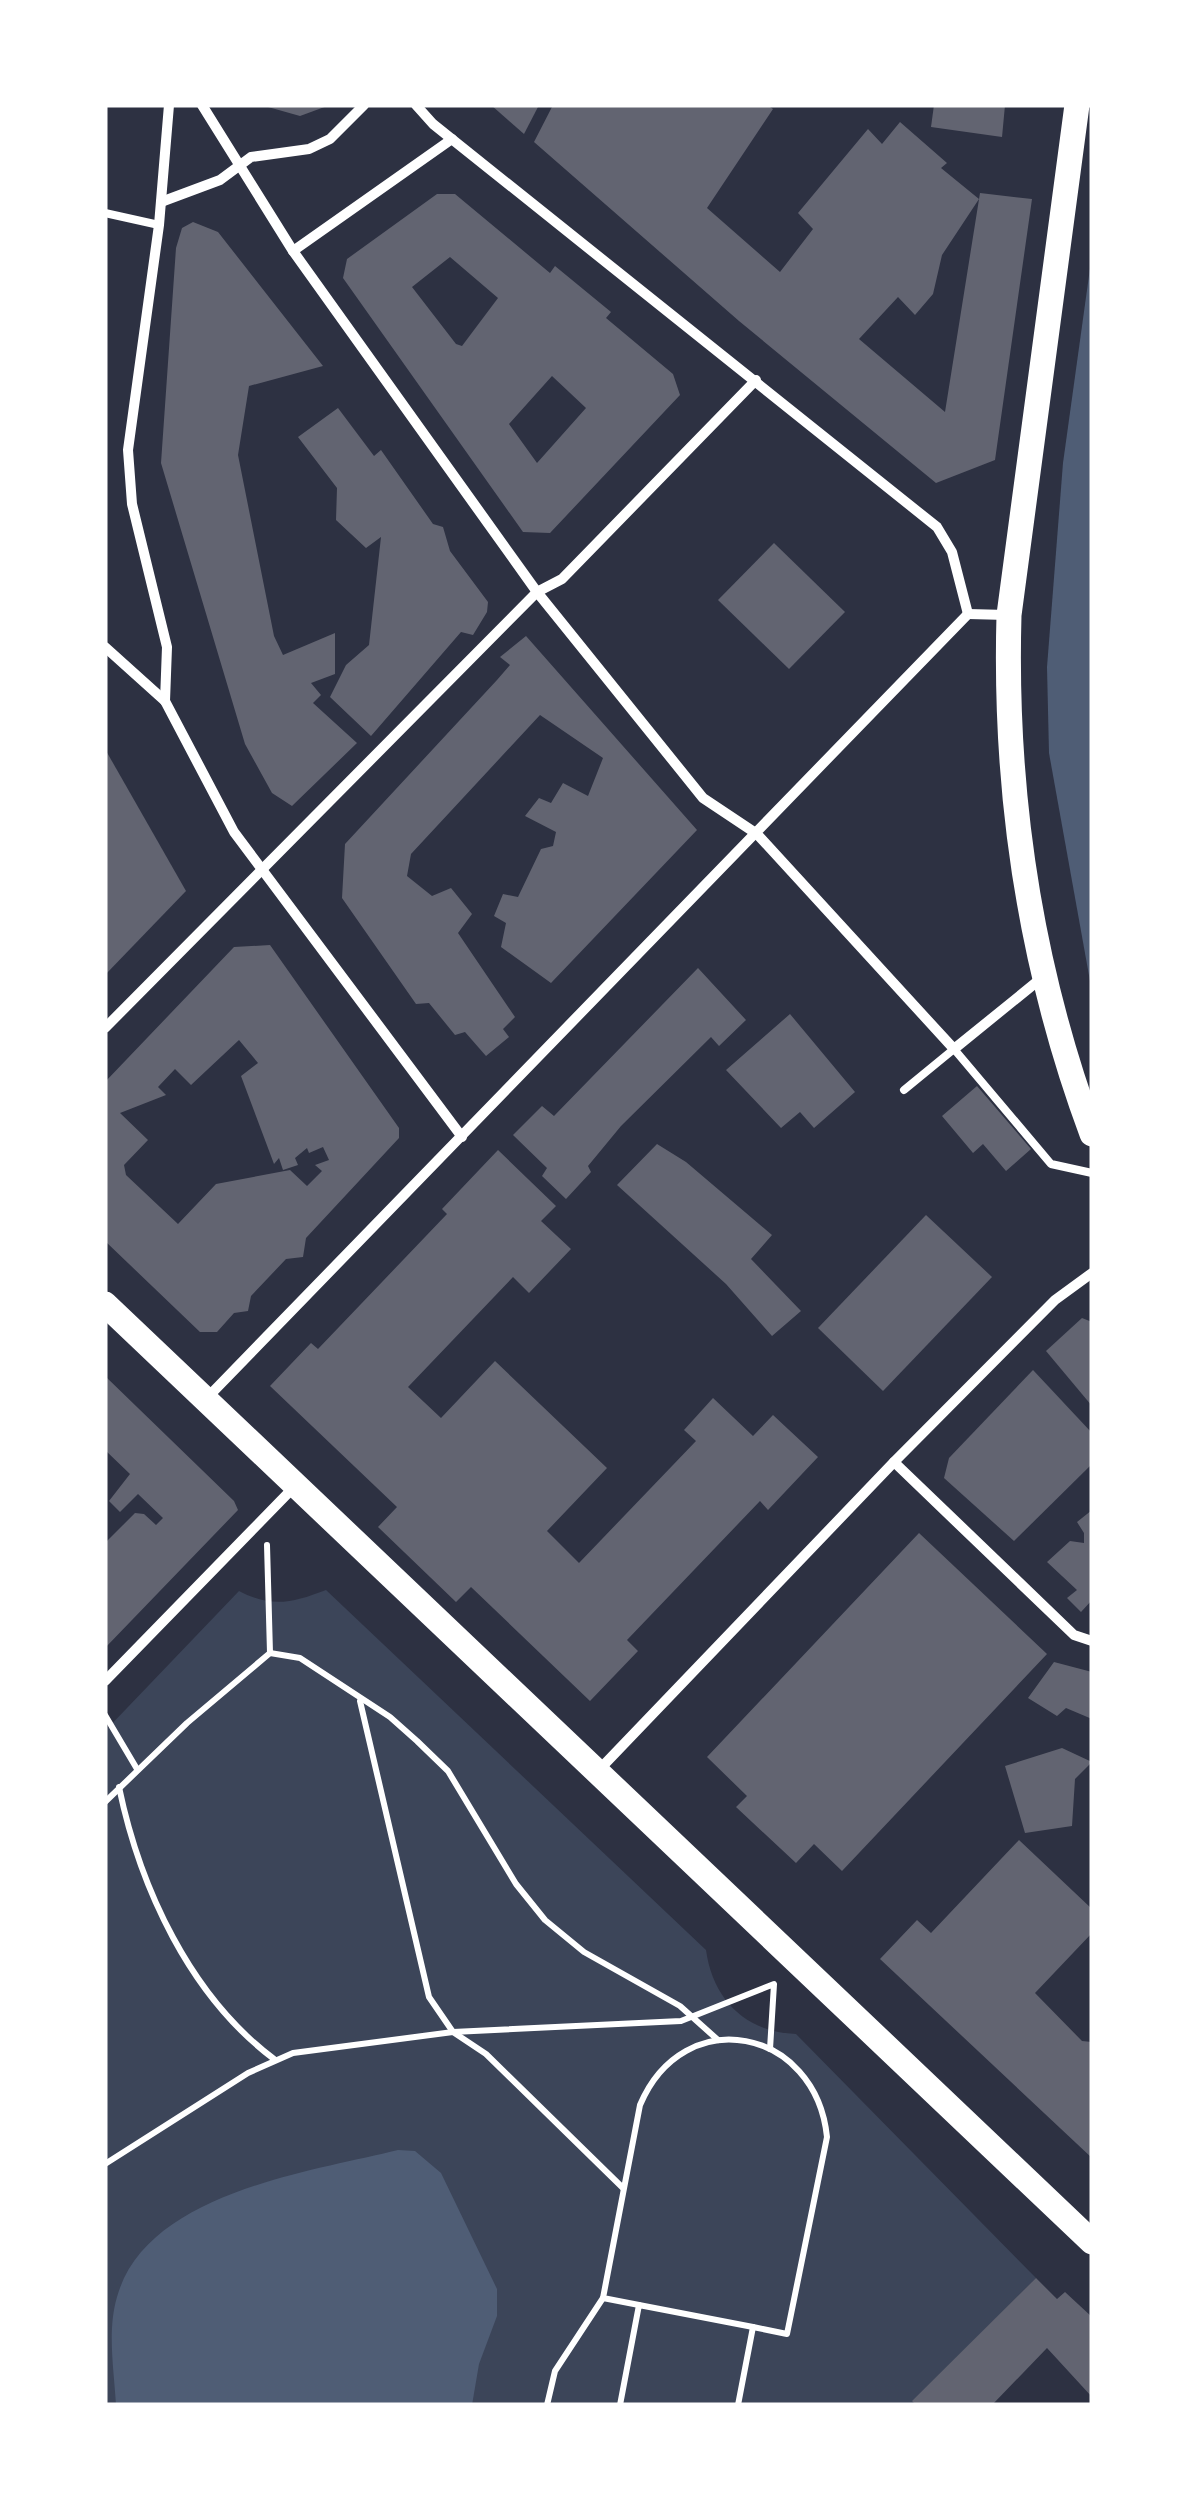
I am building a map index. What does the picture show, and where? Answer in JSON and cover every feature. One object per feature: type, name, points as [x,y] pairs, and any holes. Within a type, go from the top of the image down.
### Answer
[{"type":"main road","points":[[1077,105],[1009,615],[1014,804],[1044,976],[1092,1134]]},
{"type":"main road","points":[[105,1304],[1092,2242]]},
{"type":"street","points":[[166,702],[168,647],[132,504],[128,450],[159,224],[169,105]]},
{"type":"street","points":[[202,105],[294,251],[537,592],[703,798],[757,834],[954,1049],[1044,976]]},
{"type":"street","points":[[161,202],[220,180],[239,165],[264,154],[309,149],[330,139],[364,105]]},
{"type":"street","points":[[416,105],[452,139],[937,526],[952,552],[968,614]]},
{"type":"street","points":[[294,251],[452,139]]},
{"type":"street","points":[[105,1028],[537,592],[562,579],[756,380]]},
{"type":"street","points":[[206,1400],[968,614],[1009,615]]},
{"type":"street","points":[[105,647],[166,702],[226,818],[462,1137]]},
{"type":"street","points":[[598,1772],[1054,1300],[1092,1273]]},
{"type":"street","points":[[894,1462],[1074,1635],[1092,1641]]},
{"type":"street","points":[[105,1681],[296,1486]]},
{"type":"lane","points":[[105,213],[159,224]]},
{"type":"lane","points":[[904,1090],[954,1049],[1051,1164],[1092,1174]]},
{"type":"path","points":[[266,1518],[270,1654]]},
{"type":"path","points":[[105,1802],[136,1769],[270,1654],[300,1658],[390,1717],[448,1771],[516,1884],[545,1920],[584,1952],[660,1993],[718,2040]]},
{"type":"path","points":[[359,1700],[429,1998],[452,2032],[486,2054],[624,2189]]},
{"type":"path","points":[[105,1715],[136,1769]]},
{"type":"path","points":[[119,1787],[147,1888],[223,2012],[274,2060]]},
{"type":"path","points":[[105,2164],[274,2060],[314,2048],[452,2032],[694,2018],[774,1984],[770,2049]]},
{"type":"path","points":[[547,2405],[563,2356],[603,2298],[640,2105],[654,2076],[686,2050],[718,2040],[754,2042],[804,2074],[825,2116],[827,2137],[787,2334],[603,2298]]},
{"type":"path","points":[[620,2405],[639,2305]]},
{"type":"path","points":[[738,2405],[753,2327]]},
{"type":"shaded area","points":[[1092,254],[1092,992],[1049,753],[1047,667],[1063,463]]},
{"type":"shaded area","points":[[326,1590],[706,1950],[716,1984],[735,2010],[762,2027],[796,2034],[1036,2278],[913,2401],[916,2405],[105,2405],[105,1731],[239,1591],[262,1600],[282,1602]]},
{"type":"shaded area","points":[[398,2150],[415,2151],[441,2173],[497,2289],[497,2316],[479,2364],[472,2405],[116,2405],[112,2337],[117,2297],[134,2262],[161,2233],[195,2211],[235,2193]]},
{"type":"building","points":[[261,105],[330,105],[300,116]]},
{"type":"building","points":[[491,105],[539,105],[524,134]]},
{"type":"building","points":[[553,105],[767,105],[773,109],[707,208],[780,272],[813,229],[798,213],[868,129],[882,144],[900,122],[947,163],[941,168],[979,199],[942,255],[933,294],[915,315],[898,297],[859,339],[945,412],[980,193],[1032,199],[995,460],[936,483],[739,321],[534,142]]},
{"type":"building","points":[[934,105],[1005,105],[1002,137],[931,127]]},
{"type":"building","points":[[437,194],[455,194],[550,273],[555,266],[611,312],[606,318],[673,374],[680,395],[550,533],[523,532],[343,278],[347,259]],"holes":[[[450,257],[498,298],[462,346],[456,344],[412,287]],[[552,376],[586,408],[537,463],[509,424]]]},
{"type":"building","points":[[193,222],[218,232],[323,366],[249,386],[238,455],[274,636],[283,655],[335,633],[335,674],[311,683],[321,695],[313,703],[357,743],[292,806],[272,793],[245,744],[161,463],[176,248],[182,228]]},
{"type":"building","points":[[338,408],[374,456],[381,450],[433,524],[443,527],[450,551],[488,602],[487,612],[473,635],[461,632],[371,736],[330,697],[346,665],[369,645],[381,537],[366,548],[336,520],[337,488],[298,437]]},
{"type":"building","points":[[774,543],[845,612],[789,669],[718,600]]},
{"type":"building","points":[[526,636],[697,830],[551,983],[501,947],[506,923],[494,916],[503,894],[518,897],[541,849],[553,846],[556,832],[525,816],[539,798],[551,803],[563,783],[588,796],[603,758],[540,715],[411,854],[407,876],[432,896],[451,888],[472,914],[458,933],[515,1017],[503,1029],[509,1037],[486,1056],[465,1032],[455,1035],[429,1003],[416,1004],[342,898],[345,844],[497,680],[510,665],[500,657]]},
{"type":"building","points":[[105,749],[186,891],[105,975]]},
{"type":"building","points":[[270,945],[399,1128],[399,1138],[306,1238],[303,1257],[286,1259],[251,1296],[248,1311],[234,1313],[217,1332],[200,1332],[105,1241],[105,1082],[234,947]],"holes":[[[239,1040],[258,1063],[241,1076],[274,1164],[279,1158],[283,1170],[298,1165],[295,1158],[307,1148],[309,1153],[323,1147],[329,1160],[315,1165],[322,1171],[307,1186],[290,1170],[216,1184],[178,1224],[126,1175],[124,1165],[148,1140],[120,1113],[166,1095],[158,1087],[175,1069],[191,1085]]]},
{"type":"building","points":[[698,968],[746,1020],[719,1046],[711,1037],[621,1126],[588,1166],[591,1172],[566,1199],[542,1176],[547,1168],[513,1135],[542,1106],[554,1116]]},
{"type":"building","points":[[790,1014],[855,1092],[814,1128],[800,1112],[781,1128],[726,1070]]},
{"type":"building","points":[[977,1086],[1031,1149],[1006,1171],[983,1144],[973,1153],[942,1116]]},
{"type":"building","points":[[657,1144],[686,1162],[772,1235],[751,1259],[801,1311],[772,1336],[726,1284],[617,1185]]},
{"type":"building","points":[[498,1150],[556,1206],[541,1221],[571,1249],[529,1293],[513,1277],[408,1387],[441,1418],[495,1361],[607,1468],[547,1531],[579,1563],[696,1441],[684,1430],[713,1398],[753,1436],[773,1415],[818,1457],[768,1510],[760,1501],[627,1640],[638,1651],[590,1701],[471,1587],[456,1602],[378,1527],[397,1507],[270,1386],[311,1343],[318,1349],[447,1214],[442,1209]]},
{"type":"building","points":[[926,1215],[992,1277],[883,1391],[818,1328]]},
{"type":"building","points":[[1082,1318],[1092,1322],[1092,1406],[1046,1351]]},
{"type":"building","points":[[1033,1370],[1092,1433],[1092,1464],[1014,1541],[944,1478],[949,1458]]},
{"type":"building","points":[[105,1376],[234,1501],[238,1510],[105,1648],[105,1543],[135,1513],[144,1514],[156,1525],[163,1518],[138,1494],[120,1512],[109,1501],[130,1474],[105,1450]]},
{"type":"building","points":[[1092,1510],[1092,1600],[1081,1612],[1067,1598],[1077,1590],[1047,1562],[1070,1541],[1084,1543],[1084,1533],[1077,1522]]},
{"type":"building","points":[[919,1533],[1047,1654],[842,1871],[814,1844],[796,1863],[736,1807],[747,1796],[707,1757]]},
{"type":"building","points":[[1054,1662],[1092,1672],[1092,1719],[1066,1708],[1057,1716],[1028,1698]]},
{"type":"building","points":[[1062,1748],[1092,1762],[1075,1779],[1072,1826],[1025,1833],[1005,1766]]},
{"type":"building","points":[[1019,1840],[1092,1909],[1092,1933],[1035,1993],[1082,2041],[1092,2042],[1092,2158],[880,1959],[917,1920],[931,1933]]},
{"type":"building","points":[[1036,2278],[1057,2299],[1065,2292],[1092,2317],[1092,2397],[1047,2348],[992,2405],[916,2405],[912,2401]]}]
